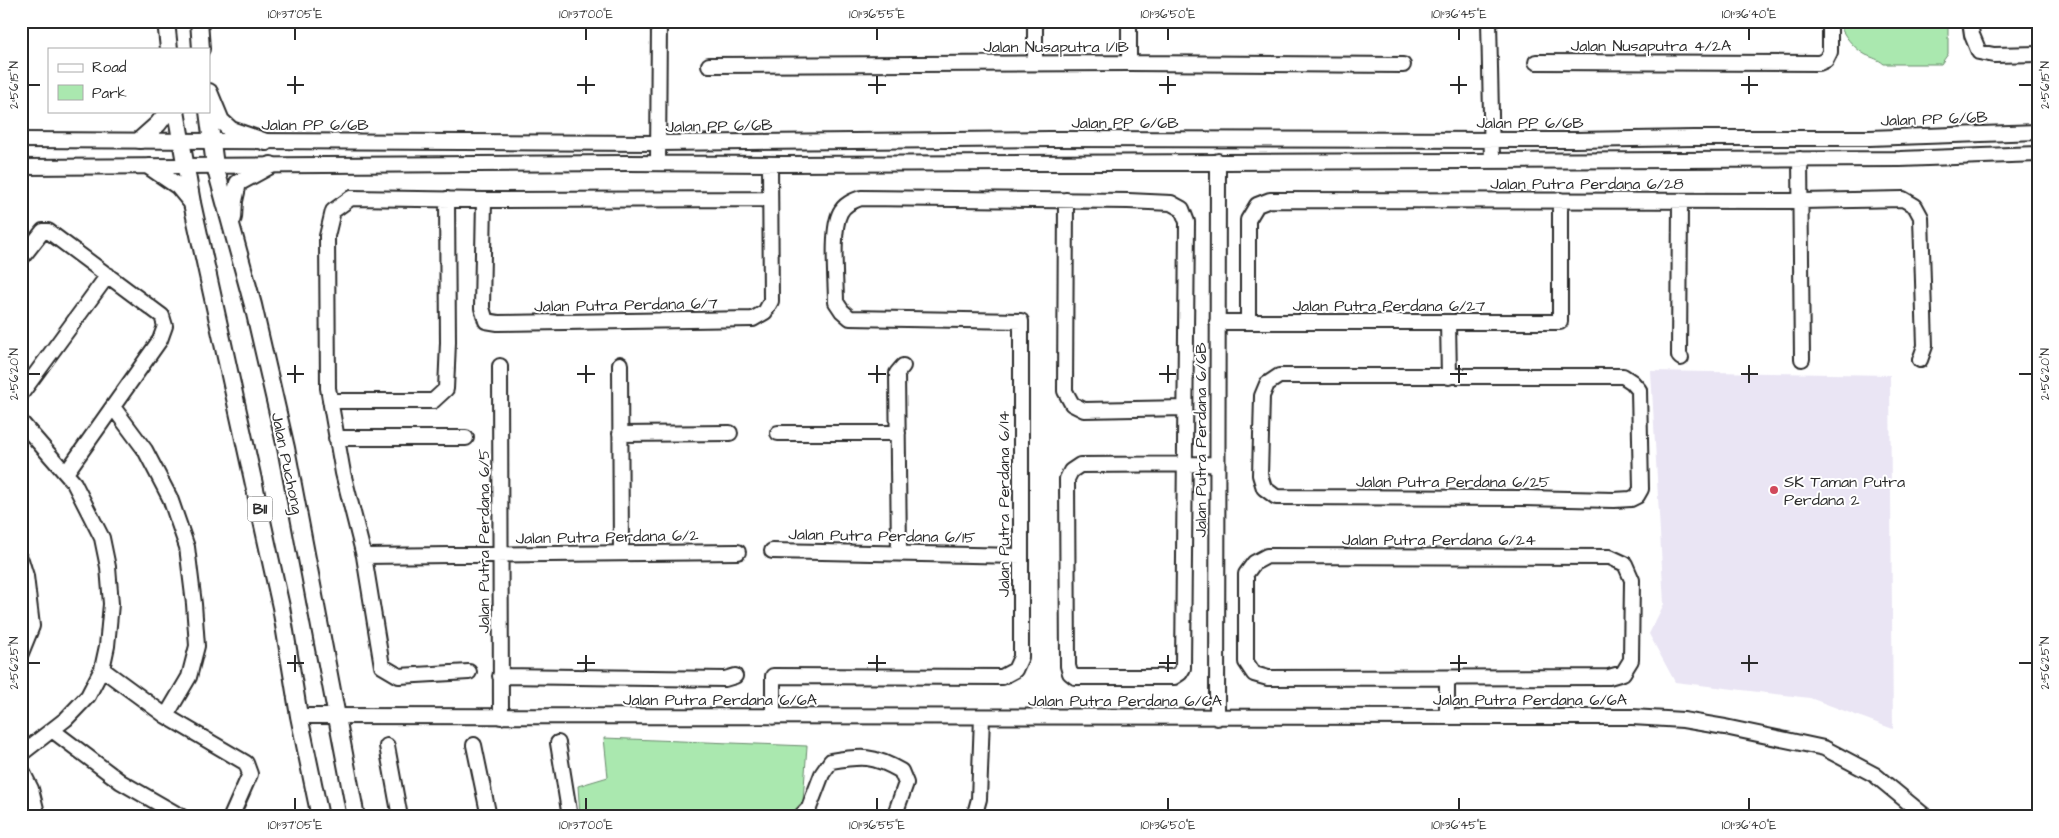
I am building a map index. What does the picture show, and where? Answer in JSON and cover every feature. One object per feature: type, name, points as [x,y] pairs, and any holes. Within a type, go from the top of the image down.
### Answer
[{"type":"main road","points":[[166,21],[168,48]]},
{"type":"main road","points":[[199,21],[202,48]]},
{"type":"main road","points":[[210,94],[221,121],[231,130],[266,142]]},
{"type":"main road","points":[[140,140],[158,124],[167,112]]},
{"type":"main road","name":"B11","points":[[176,112],[192,203],[281,607],[299,716],[320,817]]},
{"type":"main road","name":"Jalan Puchong","points":[[208,112],[215,166],[253,305],[286,448],[356,817]]},
{"type":"main road","points":[[232,231],[234,201],[238,183],[271,165]]},
{"type":"main road","points":[[150,167],[178,186],[192,203]]},
{"type":"street","points":[[658,163],[659,21]]},
{"type":"street","points":[[1035,21],[1035,63]]},
{"type":"street","points":[[1129,21],[1129,63]]},
{"type":"street","points":[[1489,21],[1492,161]]},
{"type":"street","name":"Jalan Nusaputra 4/2A","points":[[1536,62],[1819,63],[1826,60],[1830,52],[1830,21]]},
{"type":"street","points":[[1970,21],[1972,35],[1979,52],[1994,56],[2038,54]]},
{"type":"street","name":"Jalan Nusaputra 1/1B","points":[[709,65],[1035,63],[1403,65]]},
{"type":"street","name":"Jalan PP 6/6B","points":[[21,140],[658,143],[1041,139],[1492,140],[1869,138],[2038,132]]},
{"type":"street","points":[[21,167],[1900,159],[2038,154]]},
{"type":"street","points":[[1800,159],[1802,201],[1802,359]]},
{"type":"street","name":"Jalan Putra Perdana 6/6B","points":[[1217,718],[1218,161]]},
{"type":"street","points":[[469,672],[399,676],[382,666],[364,556],[336,438],[328,388],[327,236],[333,211],[351,198],[484,200],[770,199],[770,164]]},
{"type":"street","name":"Jalan Putra Perdana 6/14","points":[[774,717],[773,676],[1002,678],[1015,670],[1021,657],[1020,321],[850,318],[836,302],[836,231],[840,212],[849,202],[861,198],[1066,200]]},
{"type":"street","points":[[330,401],[434,401],[446,389],[448,342],[447,199]]},
{"type":"street","name":"Jalan Putra Perdana 6/7","points":[[484,200],[482,308],[486,320],[498,324],[753,320],[765,312],[770,301],[770,199]]},
{"type":"street","name":"Jalan Putra Perdana 6/28","points":[[1248,322],[1248,220],[1257,205],[1270,200],[1802,201],[1903,199],[1915,206],[1921,217],[1925,346],[1920,360]]},
{"type":"street","points":[[1185,408],[1084,410],[1072,404],[1065,391],[1066,200],[1171,203],[1182,209],[1186,222],[1185,464],[1183,668],[1180,674],[1174,677],[1075,677],[1070,673],[1068,666],[1067,479],[1071,471],[1080,465],[1185,464],[1217,464]]},
{"type":"street","name":"Jalan Putra Perdana 6/27","points":[[1217,322],[1560,322],[1560,200]]},
{"type":"street","points":[[1680,201],[1679,356],[1681,358]]},
{"type":"street","points":[[21,259],[38,235],[43,231],[48,231],[162,316],[165,326],[160,340],[66,472]]},
{"type":"street","points":[[21,394],[108,275]]},
{"type":"street","points":[[1448,322],[1449,377]]},
{"type":"street","points":[[620,364],[621,553]]},
{"type":"street","name":"Jalan Putra Perdana 6/5","points":[[500,366],[501,717]]},
{"type":"street","points":[[899,553],[897,373],[903,366]]},
{"type":"street","name":"Jalan Putra Perdana 6/25","points":[[1279,376],[1449,377],[1624,376],[1639,390],[1641,489],[1637,496],[1631,499],[1276,497],[1264,488],[1260,475],[1262,396],[1267,384],[1279,376]]},
{"type":"street","points":[[113,407],[145,450],[170,498],[187,547],[197,646],[189,677],[166,716]]},
{"type":"street","points":[[21,422],[74,483],[102,538],[108,567],[111,604],[107,646],[102,669],[88,696],[66,719],[21,754]]},
{"type":"street","points":[[620,434],[730,433]]},
{"type":"street","points":[[778,433],[898,433]]},
{"type":"street","points":[[336,438],[466,438]]},
{"type":"street","name":"Jalan Putra Perdana 6/15","points":[[772,551],[1021,556]]},
{"type":"street","name":"Jalan Putra Perdana 6/2","points":[[364,556],[738,552]]},
{"type":"street","name":"Jalan Putra Perdana 6/24","points":[[1267,556],[1610,557],[1625,564],[1632,580],[1632,598],[1631,660],[1624,673],[1609,677],[1447,678],[1268,678],[1254,674],[1246,662],[1246,574],[1254,563],[1267,556]]},
{"type":"street","points":[[21,560],[26,576],[32,626],[21,653]]},
{"type":"street","points":[[102,669],[166,716],[246,763],[250,774],[231,817]]},
{"type":"street","points":[[500,676],[725,679],[734,676]]},
{"type":"street","points":[[1447,678],[1447,716]]},
{"type":"street","name":"Jalan Putra Perdana 6/6A","points":[[299,716],[1217,718],[1447,716],[1632,717],[1682,720],[1744,730],[1824,748],[1874,775],[1926,817]]},
{"type":"street","points":[[974,817],[979,799],[982,717]]},
{"type":"street","points":[[52,730],[121,782],[182,817]]},
{"type":"street","points":[[558,744],[570,817]]},
{"type":"street","points":[[474,745],[489,817]]},
{"type":"street","points":[[387,746],[400,817]]},
{"type":"street","points":[[800,817],[809,808],[822,774],[831,761],[861,756],[884,761],[901,771],[906,783],[894,817]]},
{"type":"street","points":[[21,769],[31,790],[38,817]]},
{"type":"shaded area","name":"SK Taman Putra Perdana 2","points":[[1651,371],[1890,375],[1893,729],[1810,698],[1675,682],[1649,634],[1664,604]]},
{"type":"green space","points":[[1839,21],[1946,21],[1948,29],[1948,54],[1941,64],[1884,64],[1857,49],[1846,36]]},
{"type":"green space","points":[[604,738],[807,746],[803,801],[789,817],[580,817],[578,786],[608,777]]},
{"type":"place","name":"SK Taman Putra Perdana 2","points":[[1774,490]]}]
